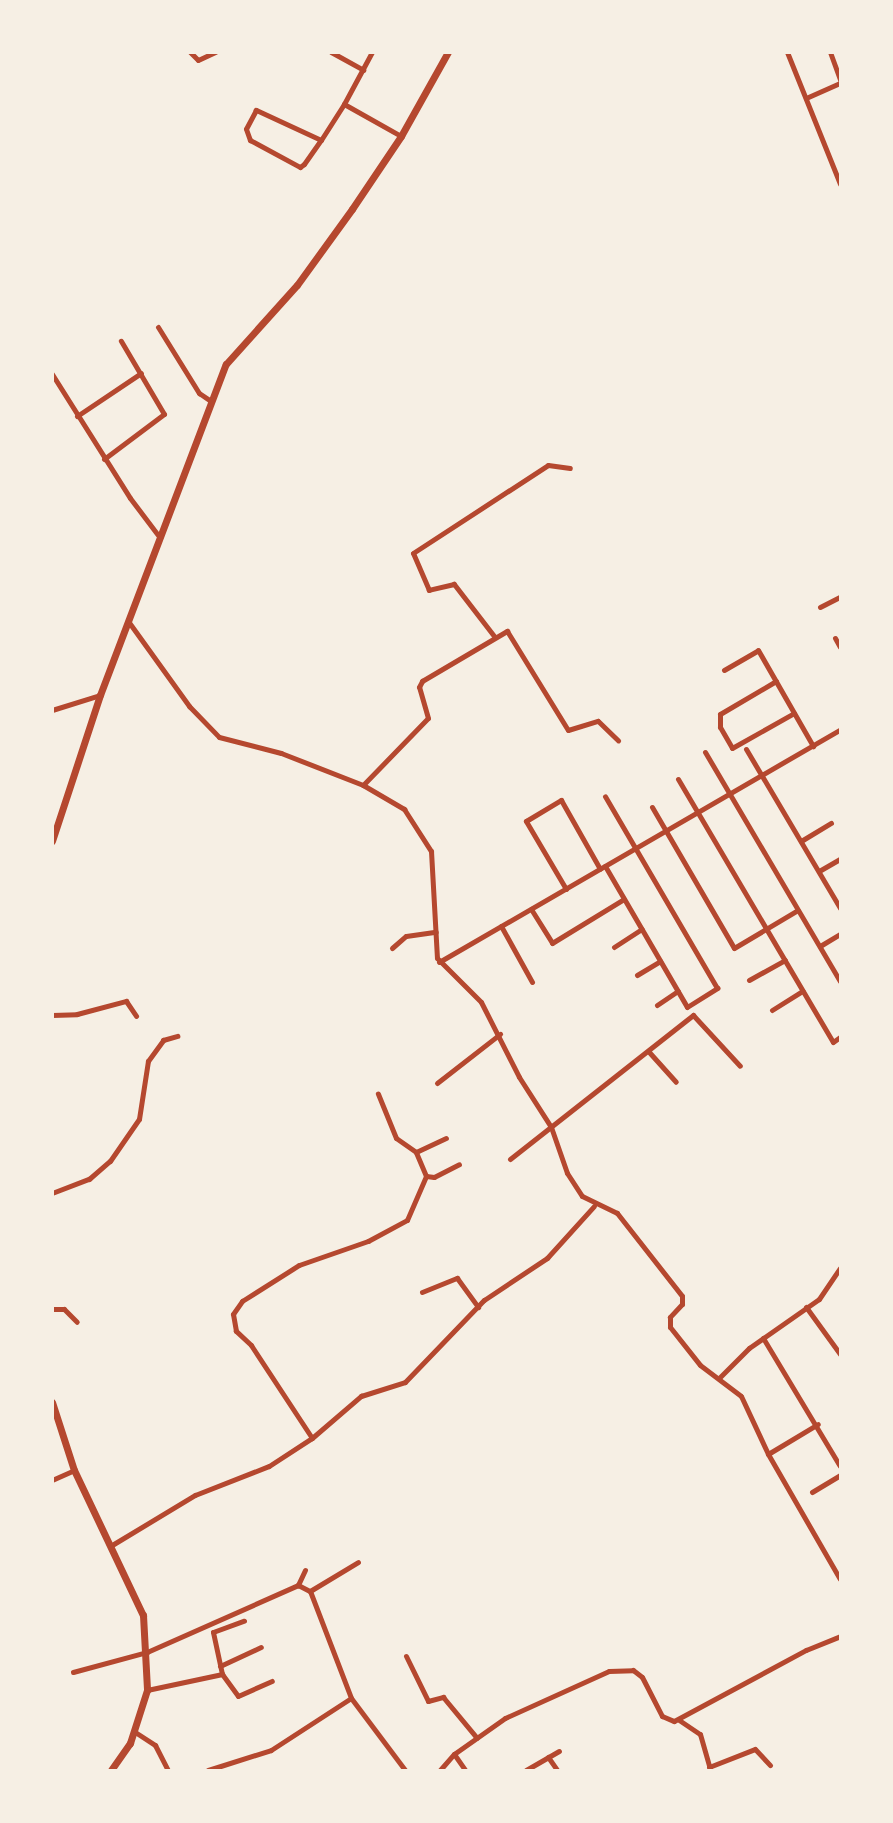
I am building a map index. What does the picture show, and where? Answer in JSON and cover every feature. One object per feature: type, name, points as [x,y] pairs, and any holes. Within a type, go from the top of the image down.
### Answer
[{"type":"street","points":[[190,52],[198,60],[215,52]]},
{"type":"street","points":[[331,52],[363,70]]},
{"type":"street","points":[[321,140],[256,110],[246,129],[250,140],[300,167],[321,140],[344,104],[372,52]]},
{"type":"street","points":[[52,841],[100,695],[158,535],[226,364],[297,285],[401,136],[448,52]]},
{"type":"street","points":[[787,52],[841,184]]},
{"type":"street","points":[[806,98],[841,82],[830,52]]},
{"type":"street","points":[[344,104],[401,136]]},
{"type":"street","points":[[158,327],[199,393],[211,401]]},
{"type":"street","points":[[104,459],[164,414],[121,341]]},
{"type":"street","points":[[77,416],[141,373]]},
{"type":"street","points":[[52,374],[104,459],[158,535]]},
{"type":"street","points":[[494,636],[454,584],[429,590],[413,554],[548,465],[570,468]]},
{"type":"street","points":[[820,607],[841,597]]},
{"type":"street","points":[[128,621],[189,706],[219,737],[281,753],[363,785],[404,809],[427,842],[432,857],[439,962],[481,1002],[500,1034],[519,1077],[551,1126],[567,1173],[594,1206],[617,1213],[671,1281],[683,1301],[670,1317],[670,1327],[700,1365],[720,1377],[741,1396],[768,1454],[841,1579]]},
{"type":"street","points":[[363,785],[428,718],[419,687],[422,681],[494,636],[512,633],[568,730],[600,721],[618,740]]},
{"type":"street","points":[[835,638],[841,647]]},
{"type":"street","points":[[724,670],[758,650],[813,746]]},
{"type":"street","points":[[776,681],[720,714],[720,727],[732,748],[794,713]]},
{"type":"street","points":[[52,710],[100,695]]},
{"type":"street","points":[[439,962],[841,730]]},
{"type":"street","points":[[746,749],[839,904]]},
{"type":"street","points":[[705,752],[840,978]]},
{"type":"street","points":[[678,779],[833,1042],[841,1037]]},
{"type":"street","points":[[566,889],[526,821],[561,800],[642,929],[687,1007],[717,988],[605,796]]},
{"type":"street","points":[[652,807],[734,948],[798,910]]},
{"type":"street","points":[[800,841],[831,823]]},
{"type":"street","points":[[818,871],[841,859]]},
{"type":"street","points":[[531,909],[552,943],[624,900]]},
{"type":"street","points":[[501,926],[532,982]]},
{"type":"street","points":[[614,947],[642,929]]},
{"type":"street","points":[[392,948],[406,936],[436,932]]},
{"type":"street","points":[[820,946],[841,934]]},
{"type":"street","points":[[749,980],[785,960]]},
{"type":"street","points":[[637,975],[660,961]]},
{"type":"street","points":[[657,1004],[678,991]]},
{"type":"street","points":[[772,1010],[803,991]]},
{"type":"street","points":[[52,1015],[126,1001],[136,1016]]},
{"type":"street","points":[[510,1159],[693,1015],[740,1066]]},
{"type":"street","points":[[437,1083],[500,1034]]},
{"type":"street","points":[[52,1193],[89,1179],[110,1161],[139,1119],[148,1061],[163,1040],[177,1036]]},
{"type":"street","points":[[649,1052],[676,1082]]},
{"type":"street","points":[[312,1438],[251,1345],[236,1331],[233,1314],[242,1301],[299,1265],[403,1224],[422,1193],[426,1176],[416,1152],[396,1138],[378,1094]]},
{"type":"street","points":[[416,1152],[446,1138]]},
{"type":"street","points":[[426,1176],[434,1177],[459,1164]]},
{"type":"street","points":[[113,1545],[195,1495],[269,1466],[312,1438],[361,1396],[405,1382],[478,1307],[547,1258],[594,1206]]},
{"type":"street","points":[[720,1377],[764,1338],[820,1299],[841,1268]]},
{"type":"street","points":[[422,1292],[457,1278],[478,1307]]},
{"type":"street","points":[[806,1307],[841,1354]]},
{"type":"street","points":[[52,1309],[66,1310],[77,1322]]},
{"type":"street","points":[[764,1338],[841,1466]]},
{"type":"street","points":[[52,1402],[74,1470],[113,1545],[143,1615],[147,1690],[135,1732],[111,1770]]},
{"type":"street","points":[[768,1454],[818,1424]]},
{"type":"street","points":[[52,1480],[74,1470]]},
{"type":"street","points":[[812,1492],[841,1475]]},
{"type":"street","points":[[310,1591],[358,1562]]},
{"type":"street","points":[[74,1672],[147,1652],[298,1585],[304,1570]]},
{"type":"street","points":[[298,1585],[310,1591],[351,1698],[405,1770]]},
{"type":"street","points":[[244,1621],[213,1632],[222,1674],[238,1696],[272,1681]]},
{"type":"street","points":[[679,1720],[711,1699],[841,1636]]},
{"type":"street","points":[[220,1666],[261,1647]]},
{"type":"street","points":[[406,1656],[427,1700],[443,1697],[477,1738]]},
{"type":"street","points":[[440,1770],[454,1754],[505,1718],[619,1669],[633,1670],[642,1677],[662,1716],[679,1720],[700,1734],[710,1769],[755,1749],[770,1765]]},
{"type":"street","points":[[147,1690],[222,1674]]},
{"type":"street","points":[[208,1770],[271,1750],[351,1698]]},
{"type":"street","points":[[135,1732],[157,1748],[168,1770]]},
{"type":"street","points":[[526,1770],[559,1751]]},
{"type":"street","points":[[454,1754],[465,1770]]},
{"type":"street","points":[[548,1757],[557,1770]]}]
